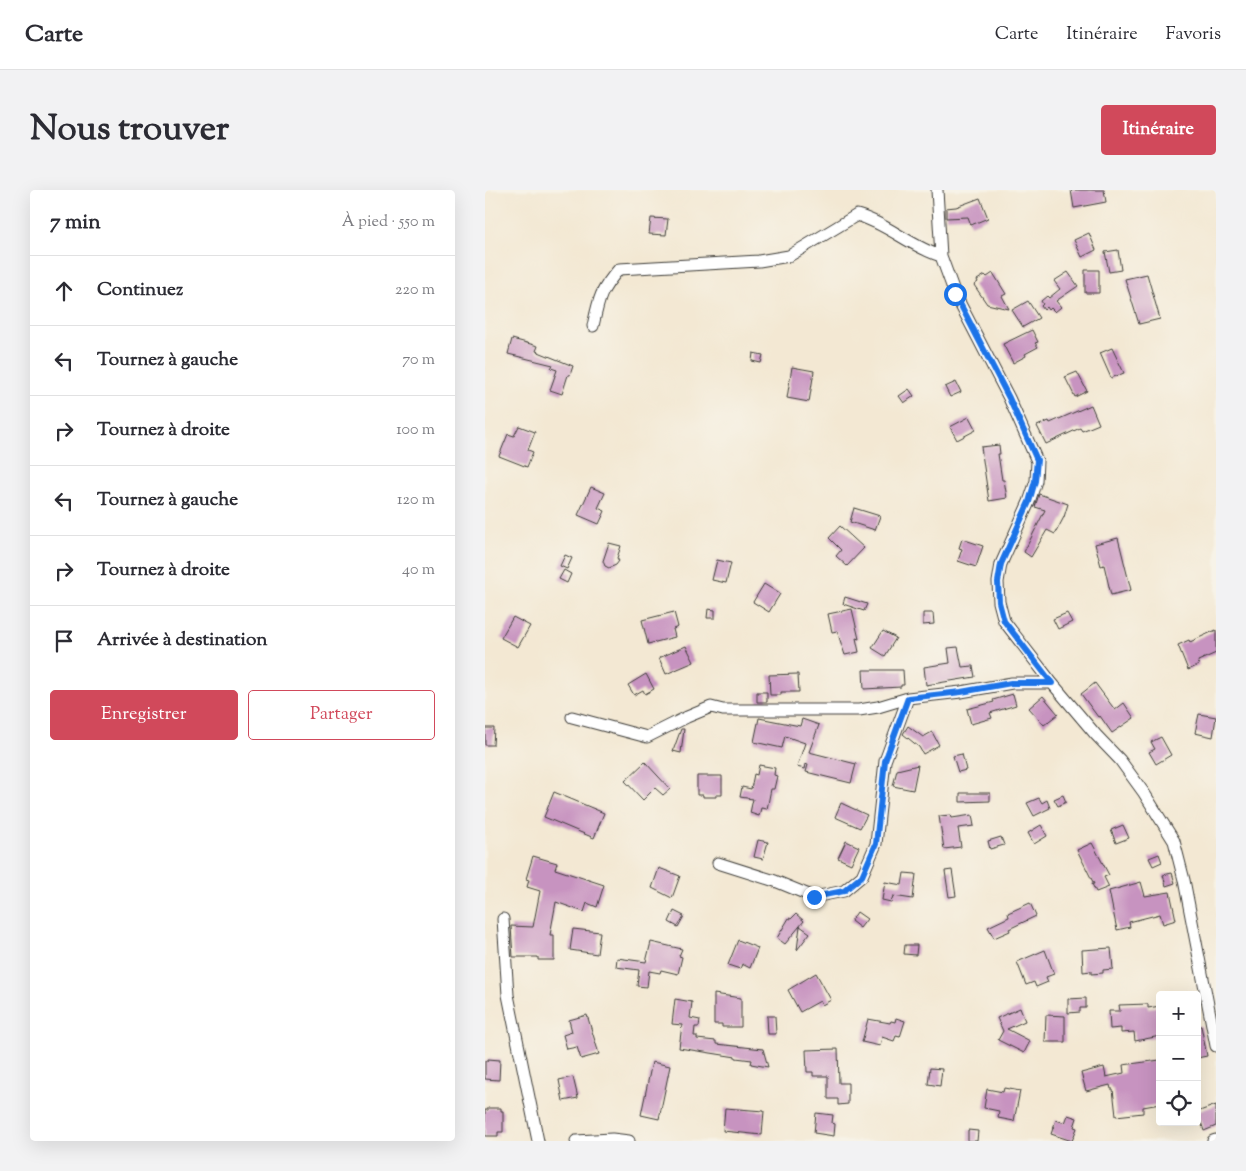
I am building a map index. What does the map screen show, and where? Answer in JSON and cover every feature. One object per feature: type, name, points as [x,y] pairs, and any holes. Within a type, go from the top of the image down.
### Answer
[{"type":"street","points":[[937,190],[941,256],[955,294],[1009,398],[1037,460],[1035,481],[1029,502],[1001,564],[998,582],[999,602],[1004,621],[1052,683],[1120,760],[1174,840],[1184,880],[1216,1046]]},
{"type":"street","points":[[593,326],[599,300],[606,284],[619,268],[759,261],[789,256],[857,215],[872,220],[927,252],[941,256]]},
{"type":"street","points":[[572,717],[647,737],[687,717],[711,708],[723,710],[859,710],[878,707],[908,698],[961,692],[1011,683],[1052,683]]},
{"type":"street","points":[[718,863],[775,881],[814,897],[844,891],[862,876],[876,844],[885,761],[908,698]]},
{"type":"street","points":[[503,919],[508,995],[538,1141]]},
{"type":"street","points":[[576,1141],[612,1139],[629,1141]]},
{"type":"building","points":[[1071,190],[1104,190],[1106,202],[1074,208]]},
{"type":"building","points":[[980,198],[988,218],[971,225],[968,217],[946,218],[946,208],[956,207]]},
{"type":"building","points":[[651,218],[668,219],[666,235],[649,234]]},
{"type":"building","points":[[1089,233],[1096,250],[1082,257],[1074,240]]},
{"type":"building","points":[[1118,250],[1121,270],[1109,272],[1105,252]]},
{"type":"building","points":[[1085,270],[1099,270],[1099,293],[1085,293]]},
{"type":"building","points":[[1068,272],[1078,286],[1056,301],[1061,307],[1055,312],[1047,307],[1044,310],[1041,306],[1043,304],[1041,301],[1047,296],[1049,298],[1060,289],[1054,281]]},
{"type":"building","points":[[993,273],[1006,294],[1002,296],[1009,309],[987,304],[974,285],[978,282],[977,280]]},
{"type":"building","points":[[1147,274],[1160,319],[1139,324],[1125,279]]},
{"type":"building","points":[[1028,301],[1039,318],[1023,327],[1012,310]]},
{"type":"building","points":[[1032,330],[1038,342],[1035,343],[1038,347],[1013,363],[1003,344]]},
{"type":"building","points":[[512,339],[538,346],[536,351],[573,366],[562,394],[550,390],[557,370],[551,368],[553,365],[508,354]]},
{"type":"building","points":[[1112,348],[1124,373],[1111,378],[1100,353]]},
{"type":"building","points":[[753,353],[763,355],[761,363],[752,361]]},
{"type":"building","points":[[792,367],[814,371],[809,402],[787,398]]},
{"type":"building","points":[[1077,372],[1087,391],[1075,397],[1065,377]]},
{"type":"building","points":[[956,382],[961,392],[950,397],[945,387]]},
{"type":"building","points":[[909,389],[914,396],[904,403],[899,396]]},
{"type":"building","points":[[1091,405],[1099,424],[1082,431],[1080,428],[1046,444],[1037,426],[1049,421],[1050,423]]},
{"type":"building","points":[[969,417],[976,430],[957,440],[950,427]]},
{"type":"building","points":[[519,426],[535,432],[528,450],[533,452],[527,467],[499,456],[508,434],[514,436]]},
{"type":"building","points":[[999,445],[1000,454],[998,454],[1007,498],[989,501],[981,447]]},
{"type":"building","points":[[591,487],[605,493],[598,508],[605,511],[599,524],[578,515]]},
{"type":"building","points":[[1039,494],[1068,504],[1055,534],[1047,530],[1031,557],[1024,552],[1045,510],[1035,507]]},
{"type":"building","points":[[854,508],[880,516],[875,530],[850,522]]},
{"type":"building","points":[[840,526],[864,548],[847,566],[836,556],[841,550],[829,538]]},
{"type":"building","points":[[1118,538],[1131,590],[1111,595],[1104,565],[1101,566],[1095,544]]},
{"type":"building","points":[[962,539],[983,546],[976,567],[958,561],[962,549],[959,548]]},
{"type":"building","points":[[609,543],[621,546],[617,558],[619,561],[616,565],[609,568],[605,566],[603,561]]},
{"type":"building","points":[[565,555],[572,558],[567,569],[560,566]]},
{"type":"building","points":[[717,560],[731,563],[726,583],[712,580]]},
{"type":"building","points":[[564,570],[571,574],[567,583],[559,579]]},
{"type":"building","points":[[764,584],[780,594],[769,612],[753,602]]},
{"type":"building","points":[[845,597],[867,604],[864,611],[843,604]]},
{"type":"building","points":[[708,609],[715,610],[715,618],[707,618]]},
{"type":"building","points":[[852,609],[859,639],[856,638],[859,652],[845,655],[837,631],[832,632],[828,614]]},
{"type":"building","points":[[674,612],[678,627],[673,629],[675,637],[648,644],[642,620]]},
{"type":"building","points":[[923,613],[933,613],[934,624],[923,625]]},
{"type":"building","points":[[1067,613],[1072,622],[1058,629],[1053,619]]},
{"type":"building","points":[[513,617],[530,626],[518,647],[501,638]]},
{"type":"building","points":[[1216,630],[1216,653],[1198,661],[1199,665],[1188,670],[1178,645],[1189,640],[1190,642]]},
{"type":"building","points":[[883,631],[896,638],[885,656],[872,648]]},
{"type":"building","points":[[686,646],[694,662],[666,674],[659,658]]},
{"type":"building","points":[[958,647],[962,667],[973,666],[975,677],[926,685],[924,667],[950,663],[948,648]]},
{"type":"building","points":[[863,670],[903,670],[904,685],[901,685],[901,687],[864,689]]},
{"type":"building","points":[[646,674],[654,689],[645,694],[643,690],[634,695],[628,685]]},
{"type":"building","points":[[798,674],[799,692],[781,692],[781,695],[770,695],[769,675]]},
{"type":"building","points":[[1095,683],[1115,710],[1124,703],[1134,718],[1112,733],[1081,694]]},
{"type":"building","points":[[757,692],[767,692],[767,702],[757,702]]},
{"type":"building","points":[[1013,694],[1016,705],[990,713],[992,718],[971,724],[967,709],[994,702],[993,700]]},
{"type":"building","points":[[1043,696],[1058,714],[1044,725],[1029,708]]},
{"type":"building","points":[[1199,714],[1216,717],[1213,737],[1195,733]]},
{"type":"building","points":[[759,718],[800,726],[802,719],[819,725],[809,752],[856,764],[851,783],[806,772],[808,765],[805,764],[804,769],[797,767],[805,743],[785,736],[782,748],[754,742]]},
{"type":"building","points":[[908,726],[923,737],[932,732],[939,745],[923,754],[919,747],[903,734]]},
{"type":"building","points":[[485,728],[494,728],[493,745],[485,745]]},
{"type":"building","points":[[681,729],[684,729],[681,753],[673,751]]},
{"type":"building","points":[[1161,737],[1171,755],[1156,764],[1149,752],[1155,749],[1151,742]]},
{"type":"building","points":[[962,754],[966,770],[958,772],[953,756]]},
{"type":"building","points":[[645,762],[670,789],[663,795],[655,788],[643,800],[625,781]]},
{"type":"building","points":[[759,765],[775,768],[774,775],[777,776],[774,789],[771,789],[767,809],[761,808],[759,816],[750,813],[753,799],[740,797],[742,787],[751,789],[754,774],[757,775]]},
{"type":"building","points":[[918,765],[913,790],[893,786],[897,770]]},
{"type":"building","points":[[697,776],[722,776],[722,795],[703,797],[703,795],[697,795]]},
{"type":"building","points":[[554,792],[604,813],[594,838],[544,817]]},
{"type":"building","points":[[960,793],[990,793],[990,801],[960,802]]},
{"type":"building","points":[[1063,795],[1066,802],[1058,806],[1054,799]]},
{"type":"building","points":[[1039,798],[1042,803],[1047,800],[1050,808],[1034,816],[1027,803]]},
{"type":"building","points":[[841,803],[867,815],[860,828],[835,817]]},
{"type":"building","points":[[951,815],[952,818],[972,815],[974,826],[958,828],[961,847],[944,849],[939,816]]},
{"type":"building","points":[[1041,825],[1047,836],[1034,844],[1028,833]]},
{"type":"building","points":[[1123,825],[1129,838],[1116,843],[1111,830]]},
{"type":"building","points":[[1001,837],[1004,845],[990,849],[988,841]]},
{"type":"building","points":[[758,840],[768,842],[763,859],[754,857]]},
{"type":"building","points":[[846,841],[859,847],[851,864],[838,858]]},
{"type":"building","points":[[1092,843],[1109,875],[1104,877],[1109,887],[1096,892],[1077,850]]},
{"type":"building","points":[[1159,854],[1162,862],[1153,866],[1149,858]]},
{"type":"building","points":[[533,856],[557,863],[555,869],[604,885],[597,907],[587,903],[584,912],[556,902],[550,935],[554,935],[554,960],[538,960],[538,957],[513,957],[511,926],[533,927],[540,891],[527,887],[529,880],[526,879]]},
{"type":"building","points":[[659,868],[680,876],[672,898],[652,888]]},
{"type":"building","points":[[952,870],[956,896],[949,897],[945,871]]},
{"type":"building","points":[[904,873],[916,874],[913,899],[893,896],[891,902],[882,900],[885,882],[902,885]]},
{"type":"building","points":[[1172,873],[1175,883],[1166,886],[1163,875]]},
{"type":"building","points":[[1141,882],[1145,896],[1170,892],[1176,920],[1163,924],[1160,914],[1129,922],[1130,927],[1117,930],[1109,891]]},
{"type":"building","points":[[1030,903],[1036,916],[994,938],[988,927],[1009,917],[1008,913]]},
{"type":"building","points":[[674,911],[684,916],[678,927],[669,922]]},
{"type":"building","points":[[857,912],[867,919],[860,928],[851,921]]},
{"type":"building","points":[[796,914],[804,921],[785,944],[777,938],[789,918],[791,919]]},
{"type":"building","points":[[800,926],[810,933],[797,950]]},
{"type":"building","points":[[573,929],[600,932],[597,954],[570,950]]},
{"type":"building","points":[[738,940],[758,948],[750,968],[742,964],[740,969],[728,965]]},
{"type":"building","points":[[651,942],[682,949],[679,956],[682,957],[678,974],[661,970],[660,973],[649,971],[647,987],[637,986],[639,970],[616,967],[617,958],[646,962]]},
{"type":"building","points":[[905,945],[917,945],[916,955],[904,954]]},
{"type":"building","points":[[1111,948],[1113,969],[1103,970],[1103,973],[1091,974],[1091,971],[1083,972],[1082,950]]},
{"type":"building","points":[[1045,950],[1054,974],[1046,977],[1048,982],[1036,987],[1034,982],[1026,985],[1017,962]]},
{"type":"building","points":[[816,973],[831,1000],[822,1005],[820,1001],[800,1012],[788,990]]},
{"type":"building","points":[[714,994],[741,998],[741,1027],[722,1027],[722,1024],[714,1024]]},
{"type":"building","points":[[1086,998],[1086,1008],[1080,1008],[1080,1012],[1068,1013],[1068,999]]},
{"type":"building","points":[[675,999],[692,1002],[690,1018],[700,1020],[699,1027],[695,1027],[694,1036],[697,1036],[697,1039],[716,1041],[716,1044],[763,1049],[768,1067],[751,1064],[752,1060],[679,1048],[682,1025],[672,1024]]},
{"type":"building","points":[[1148,1004],[1148,1008],[1156,1007],[1156,1037],[1135,1041],[1134,1032],[1121,1033],[1121,1028],[1110,1029],[1109,1011],[1120,1011],[1119,1005]]},
{"type":"building","points":[[1020,1008],[1025,1021],[1007,1029],[1030,1041],[1024,1053],[998,1040],[1003,1031],[997,1018]]},
{"type":"building","points":[[587,1015],[599,1054],[581,1059],[577,1047],[567,1049],[563,1035],[572,1032],[569,1020]]},
{"type":"building","points":[[1046,1015],[1065,1016],[1065,1042],[1045,1042]]},
{"type":"building","points":[[767,1016],[775,1016],[776,1034],[768,1034]]},
{"type":"building","points":[[896,1018],[905,1021],[900,1037],[896,1036],[894,1041],[882,1037],[880,1046],[862,1042],[868,1019],[890,1023],[891,1021],[895,1022]]},
{"type":"building","points":[[1201,1026],[1207,1056],[1201,1057]]},
{"type":"building","points":[[838,1049],[839,1083],[848,1083],[848,1104],[838,1105],[838,1099],[828,1099],[828,1076],[813,1076],[813,1072],[807,1072],[806,1050]]},
{"type":"building","points":[[488,1059],[500,1060],[499,1080],[485,1079],[485,1061],[488,1061]]},
{"type":"building","points":[[1156,1061],[1156,1105],[1143,1107],[1143,1113],[1116,1116],[1113,1089],[1111,1089],[1110,1085],[1086,1091],[1081,1073],[1104,1067],[1106,1077],[1124,1073],[1123,1065]]},
{"type":"building","points":[[652,1062],[670,1066],[659,1119],[641,1115]]},
{"type":"building","points":[[930,1068],[942,1069],[940,1086],[928,1084]]},
{"type":"building","points":[[573,1077],[578,1098],[563,1101],[559,1080]]},
{"type":"building","points":[[1004,1088],[1020,1091],[1014,1121],[998,1118],[999,1111],[984,1108],[987,1089],[1003,1092]]},
{"type":"building","points":[[1216,1105],[1216,1126],[1204,1131],[1201,1122],[1201,1111]]},
{"type":"building","points":[[488,1108],[501,1108],[501,1111],[503,1111],[503,1132],[498,1132],[498,1136],[485,1136],[485,1110],[488,1110]]},
{"type":"building","points":[[725,1108],[764,1111],[762,1135],[723,1131]]},
{"type":"building","points":[[816,1113],[833,1115],[832,1123],[835,1124],[834,1136],[814,1133]]},
{"type":"building","points":[[1068,1115],[1077,1118],[1074,1127],[1077,1128],[1072,1141],[1051,1134],[1056,1120],[1065,1123]]},
{"type":"building","points":[[968,1130],[978,1131],[977,1141],[968,1141]]},
{"type":"route","points":[[814,897],[844,891],[862,876],[876,844],[885,761],[908,698],[961,692],[1011,683],[1052,683],[1004,621],[999,602],[998,582],[1001,564],[1029,502],[1035,481],[1037,460],[1009,398],[955,294]]}]
